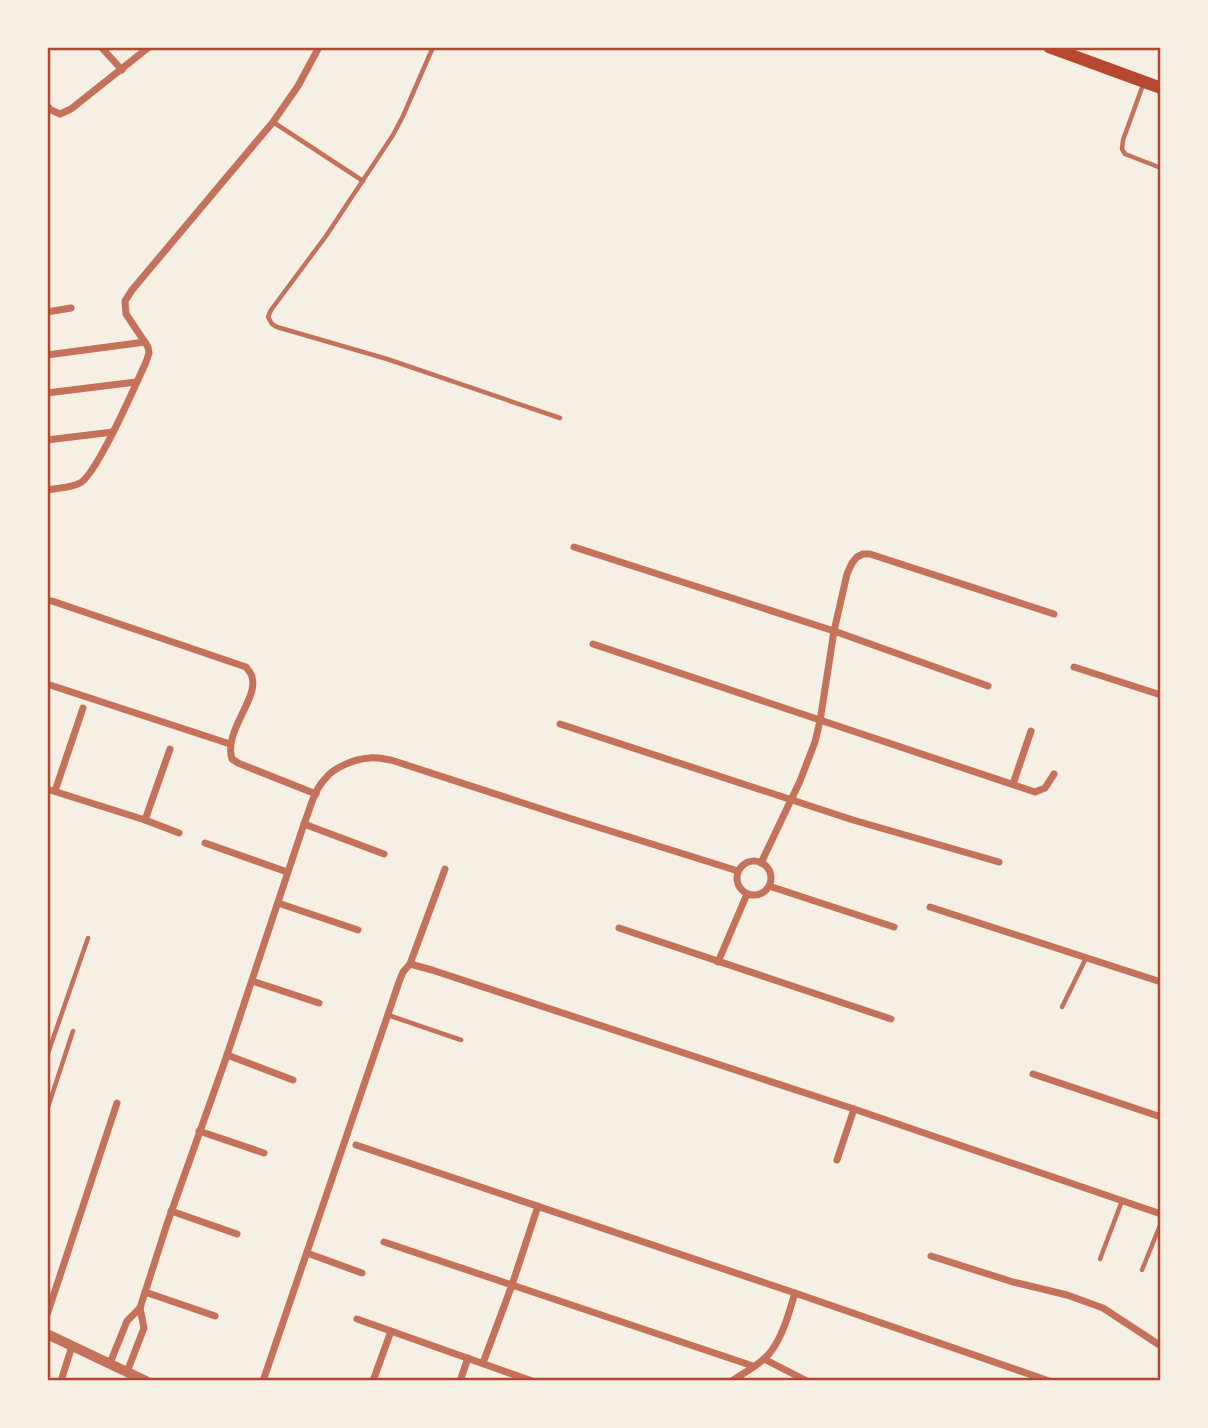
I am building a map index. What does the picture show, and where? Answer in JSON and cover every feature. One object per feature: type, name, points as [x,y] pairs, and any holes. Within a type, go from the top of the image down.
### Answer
[{"type":"main road","points":[[1049,47],[1161,88]]},
{"type":"street","points":[[101,47],[122,70]]},
{"type":"street","points":[[47,106],[60,114],[71,109],[149,47]]},
{"type":"street","points":[[47,490],[77,485],[92,471],[149,353],[145,342],[126,314],[125,301],[273,122],[299,86],[319,47]]},
{"type":"street","points":[[47,312],[71,308]]},
{"type":"street","points":[[47,355],[145,342]]},
{"type":"street","points":[[47,393],[136,382]]},
{"type":"street","points":[[47,440],[113,432]]},
{"type":"street","points":[[574,548],[834,631],[988,686]]},
{"type":"street","points":[[761,863],[816,742],[834,631],[847,573],[857,557],[870,554],[1054,614]]},
{"type":"street","points":[[52,601],[246,667],[252,675],[253,687],[230,744],[232,759],[238,764],[316,794]]},
{"type":"street","points":[[593,644],[1035,792],[1045,788],[1054,774]]},
{"type":"street","points":[[1074,667],[1161,695]]},
{"type":"street","points":[[47,684],[230,744]]},
{"type":"street","points":[[83,708],[51,790],[179,832]]},
{"type":"street","points":[[560,724],[790,799],[999,862]]},
{"type":"street","points":[[1013,784],[1031,731]]},
{"type":"street","points":[[145,820],[170,749]]},
{"type":"street","points":[[110,1363],[127,1321],[140,1308],[171,1211],[228,1055],[287,872],[324,779],[351,762],[369,758],[391,760],[738,871]]},
{"type":"street","points":[[304,824],[384,854]]},
{"type":"street","points":[[205,844],[287,872]]},
{"type":"street","points":[[748,862],[761,863],[770,873],[769,886],[760,895],[747,894],[738,884],[738,871],[748,862]]},
{"type":"street","points":[[263,1381],[388,1014],[403,972],[410,964],[445,869]]},
{"type":"street","points":[[769,886],[894,927]]},
{"type":"street","points":[[718,962],[747,894]]},
{"type":"street","points":[[278,903],[358,930]]},
{"type":"street","points":[[930,907],[1161,982]]},
{"type":"street","points":[[620,928],[891,1019]]},
{"type":"street","points":[[410,964],[584,1019],[1161,1214]]},
{"type":"street","points":[[252,981],[319,1003]]},
{"type":"street","points":[[228,1055],[292,1080]]},
{"type":"street","points":[[1032,1074],[1161,1117]]},
{"type":"street","points":[[47,1315],[117,1103]]},
{"type":"street","points":[[837,1160],[854,1110]]},
{"type":"street","points":[[200,1131],[264,1153]]},
{"type":"street","points":[[356,1144],[1049,1381]]},
{"type":"street","points":[[483,1363],[538,1206]]},
{"type":"street","points":[[171,1211],[237,1234]]},
{"type":"street","points":[[384,1242],[753,1366]]},
{"type":"street","points":[[307,1252],[362,1273]]},
{"type":"street","points":[[931,1255],[1103,1308],[1161,1346]]},
{"type":"street","points":[[145,1292],[215,1316]]},
{"type":"street","points":[[732,1381],[772,1351],[782,1332],[795,1293]]},
{"type":"street","points":[[127,1372],[144,1328],[140,1308]]},
{"type":"street","points":[[357,1319],[532,1381]]},
{"type":"street","points":[[373,1381],[391,1331]]},
{"type":"street","points":[[47,1334],[146,1381]]},
{"type":"street","points":[[61,1381],[72,1346]]},
{"type":"street","points":[[460,1381],[468,1358]]},
{"type":"street","points":[[764,1359],[807,1381]]},
{"type":"lane","points":[[433,47],[403,116],[363,181],[268,317],[277,327],[387,359],[560,418]]},
{"type":"lane","points":[[1144,82],[1122,149],[1125,154],[1161,168]]},
{"type":"lane","points":[[273,122],[363,181]]},
{"type":"lane","points":[[47,1056],[88,939]]},
{"type":"lane","points":[[1062,1007],[1086,958]]},
{"type":"lane","points":[[388,1014],[461,1040]]},
{"type":"lane","points":[[47,1110],[73,1031]]},
{"type":"lane","points":[[1100,1259],[1122,1201]]},
{"type":"lane","points":[[1142,1270],[1161,1223]]}]
